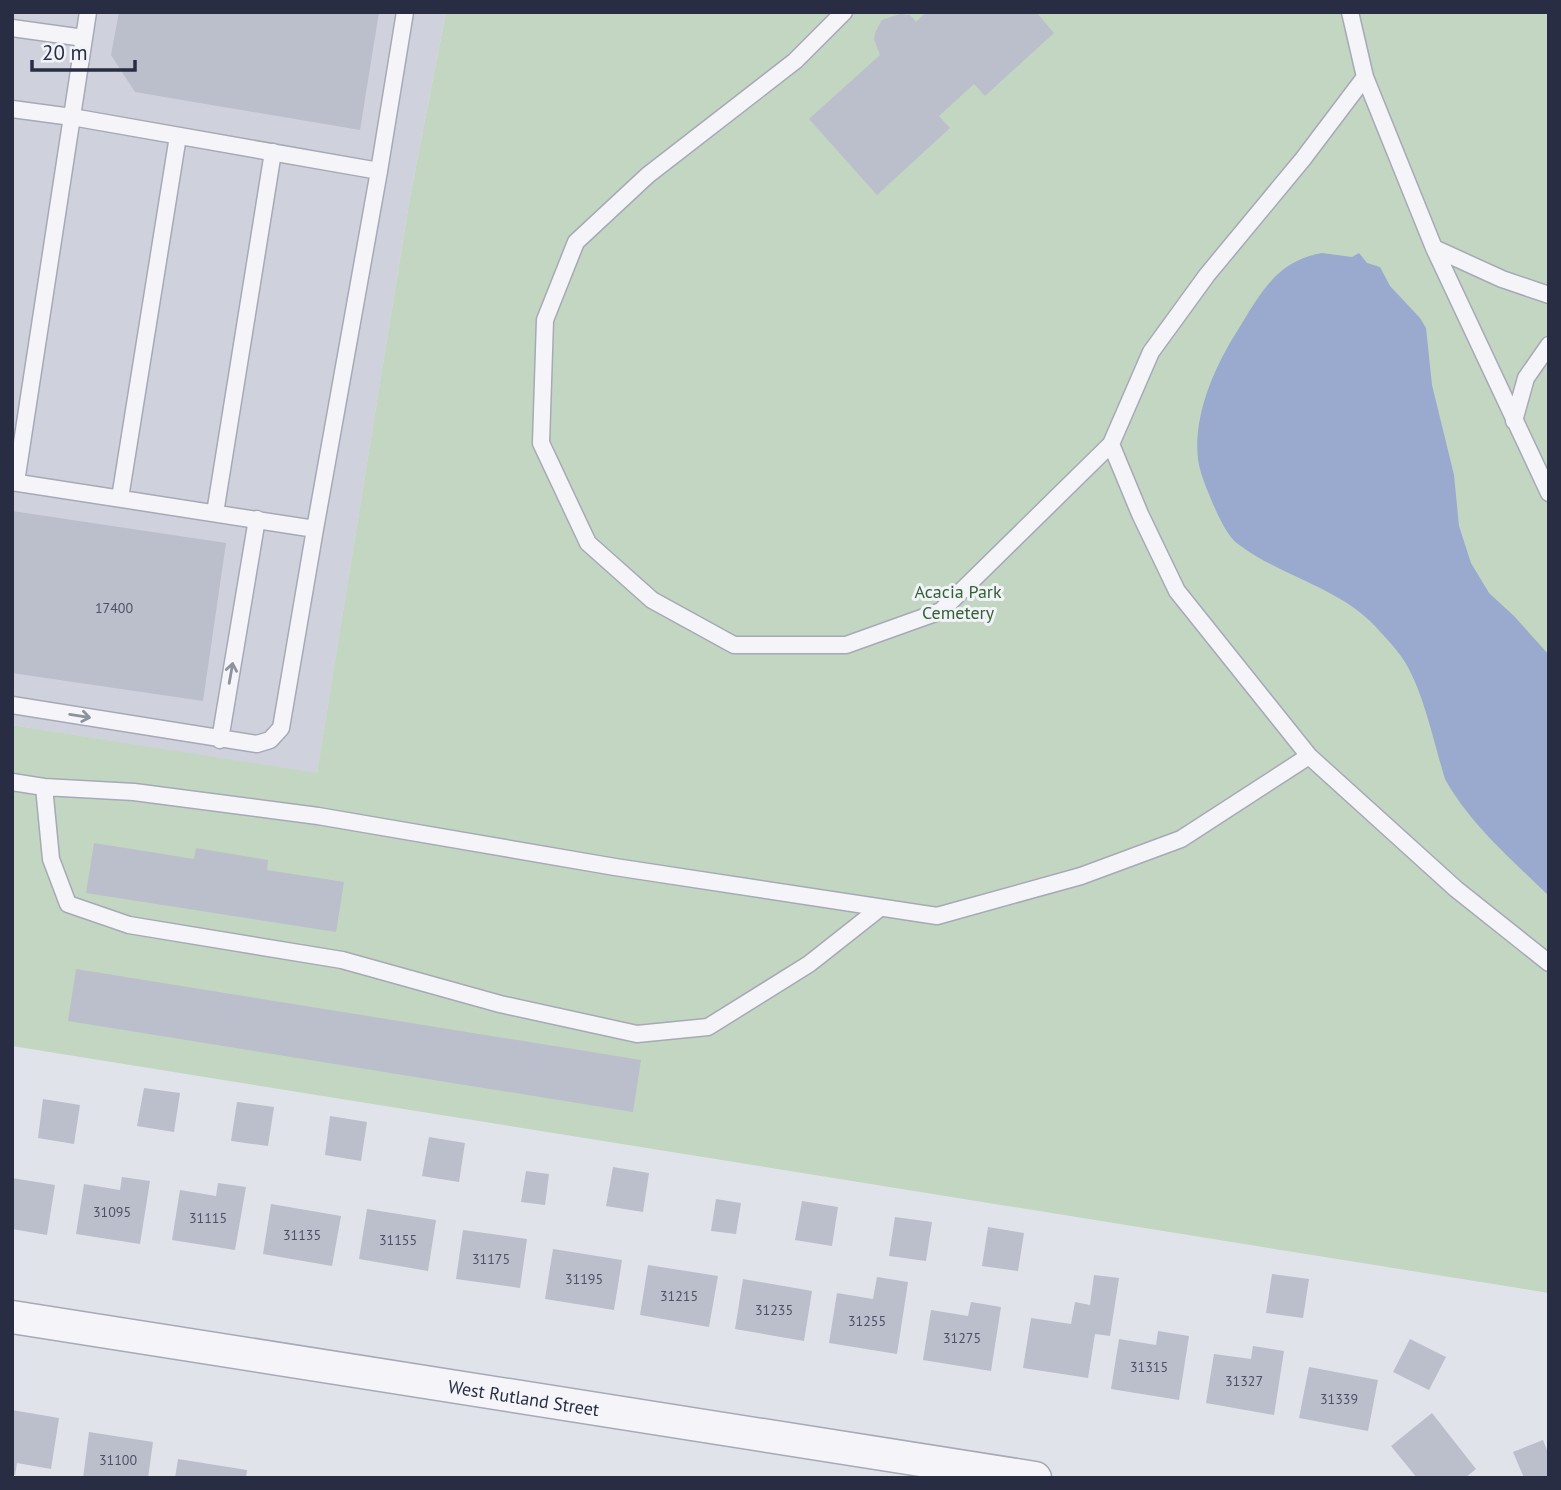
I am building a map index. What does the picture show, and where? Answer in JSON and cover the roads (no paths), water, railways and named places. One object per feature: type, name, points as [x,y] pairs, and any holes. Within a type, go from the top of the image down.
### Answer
[{"type":"street","name":"West Rutland Street","points":[[12,1317],[1035,1478]]},
{"type":"lane","points":[[88,12],[14,482],[315,528]]},
{"type":"lane","points":[[12,705],[257,744],[270,740],[281,729],[405,12]]},
{"type":"lane","points":[[844,12],[795,61],[649,174],[576,242],[545,320],[541,443],[588,543],[652,600],[734,645],[846,645],[941,611],[1111,444],[1151,352],[1207,275],[1304,159],[1365,77]]},
{"type":"lane","points":[[1350,12],[1365,77],[1434,248],[1549,493]]},
{"type":"lane","points":[[12,27],[84,38]]},
{"type":"lane","points":[[12,109],[379,170]]},
{"type":"lane","points":[[120,498],[178,136]]},
{"type":"lane","points":[[215,513],[273,152]]},
{"type":"lane","points":[[1434,248],[1502,279],[1549,295]]},
{"type":"lane","points":[[1514,421],[1526,378],[1549,345]]},
{"type":"lane","points":[[1111,444],[1140,514],[1177,591],[1309,757],[1456,889],[1549,963]]},
{"type":"lane","points":[[220,740],[257,519]]},
{"type":"lane","points":[[12,782],[44,787],[134,792],[318,816],[615,867],[937,916],[1081,876],[1181,839],[1309,757]]},
{"type":"lane","points":[[44,787],[51,859],[68,904],[129,925],[342,960],[500,1004],[637,1034],[708,1027],[808,964],[880,908]]},
{"type":"water","points":[[1322,253],[1352,257],[1359,253],[1367,263],[1380,267],[1390,286],[1426,328],[1432,385],[1454,475],[1459,526],[1471,563],[1489,593],[1549,655],[1549,896],[1492,841],[1445,779],[1416,685],[1393,646],[1375,626],[1344,601],[1272,565],[1238,544],[1224,526],[1200,470],[1197,443],[1202,409],[1220,361],[1270,282],[1292,264]]},
{"type":"park label","name":"Acacia Park Cemetery","points":[[958,601]]}]
